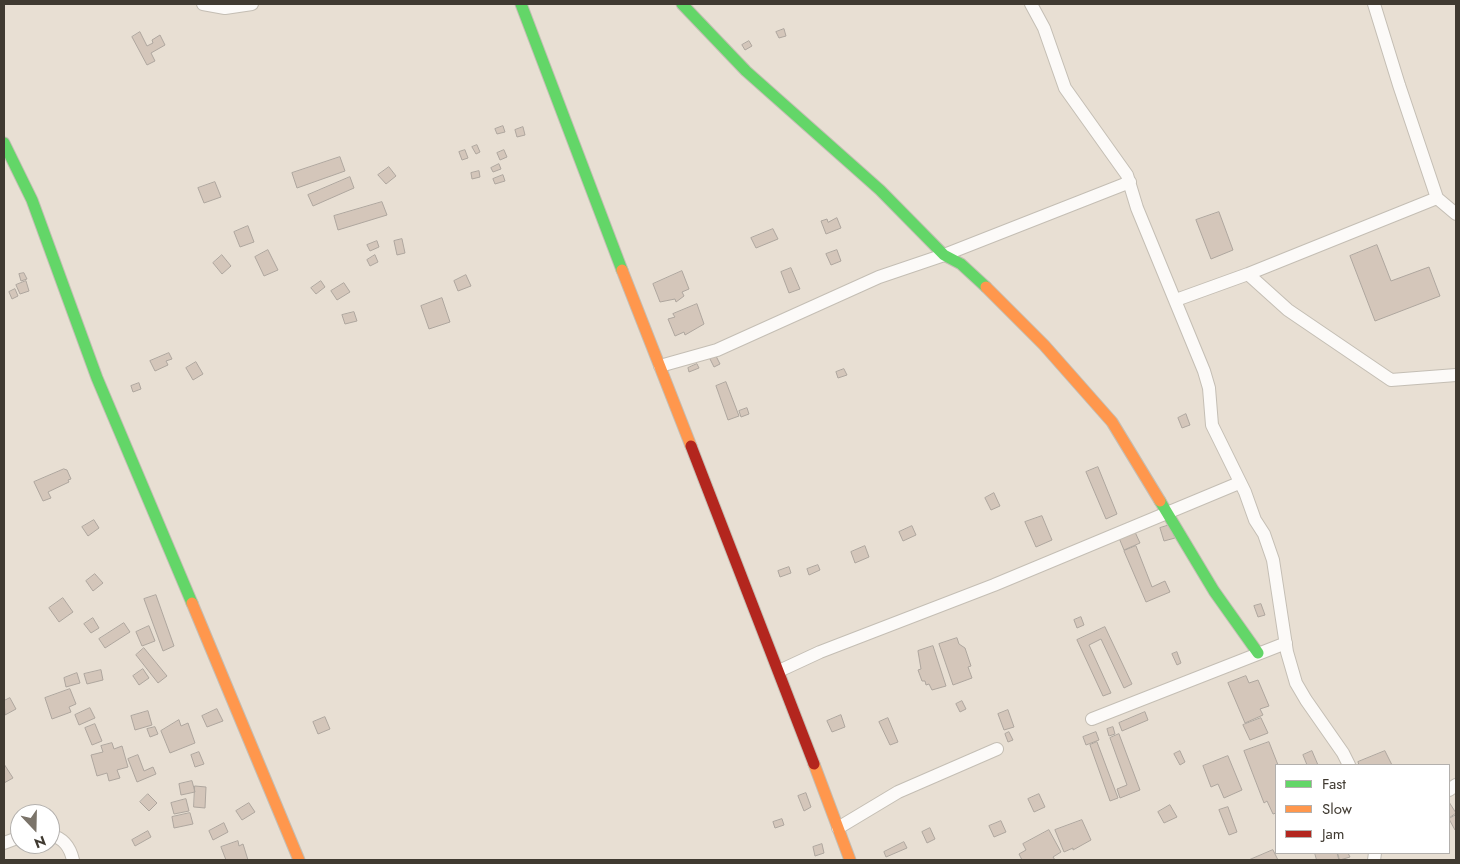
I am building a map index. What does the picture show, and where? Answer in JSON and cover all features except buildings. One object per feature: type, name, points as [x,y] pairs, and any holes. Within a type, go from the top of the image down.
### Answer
[{"type":"street","points":[[203,4],[225,8],[252,4]]},
{"type":"street","points":[[521,4],[779,671],[850,860]]},
{"type":"street","points":[[682,4],[746,71],[855,167],[944,255],[961,264],[1012,311],[1106,415],[1214,592],[1258,653]]},
{"type":"street","points":[[1031,4],[1047,36],[1065,88],[1130,182],[1137,208],[1204,371],[1209,388],[1212,425],[1245,492],[1255,520],[1264,534],[1273,560],[1286,643],[1296,683],[1343,752],[1349,764]]},
{"type":"street","points":[[1374,4],[1437,198],[1456,214]]},
{"type":"street","points":[[4,143],[24,182],[97,378],[220,663],[299,860]]},
{"type":"street","points":[[660,366],[726,346],[879,277],[944,255],[1130,182]]},
{"type":"street","points":[[1176,300],[1248,274],[1437,198]]},
{"type":"street","points":[[1248,274],[1288,310],[1390,380],[1456,375]]},
{"type":"street","points":[[779,671],[820,652],[994,586],[1239,483]]},
{"type":"street","points":[[1092,719],[1286,643]]},
{"type":"street","points":[[838,828],[898,792],[997,749]]},
{"type":"street","points":[[60,840],[70,848],[73,860]]},
{"type":"traffic: fast","points":[[521,4],[622,270]]},
{"type":"traffic: fast","points":[[682,4],[746,71],[880,190],[944,255],[961,264],[986,287]]},
{"type":"traffic: fast","points":[[4,143],[32,200],[97,378],[192,603]]},
{"type":"traffic: fast","points":[[1160,501],[1214,591],[1258,653]]},
{"type":"traffic: slow","points":[[622,270],[691,446]]},
{"type":"traffic: slow","points":[[986,287],[1044,345],[1112,422],[1160,501]]},
{"type":"traffic: slow","points":[[192,603],[299,860]]},
{"type":"traffic: slow","points":[[814,764],[850,860]]},
{"type":"traffic: jam","points":[[691,446],[814,764]]}]
